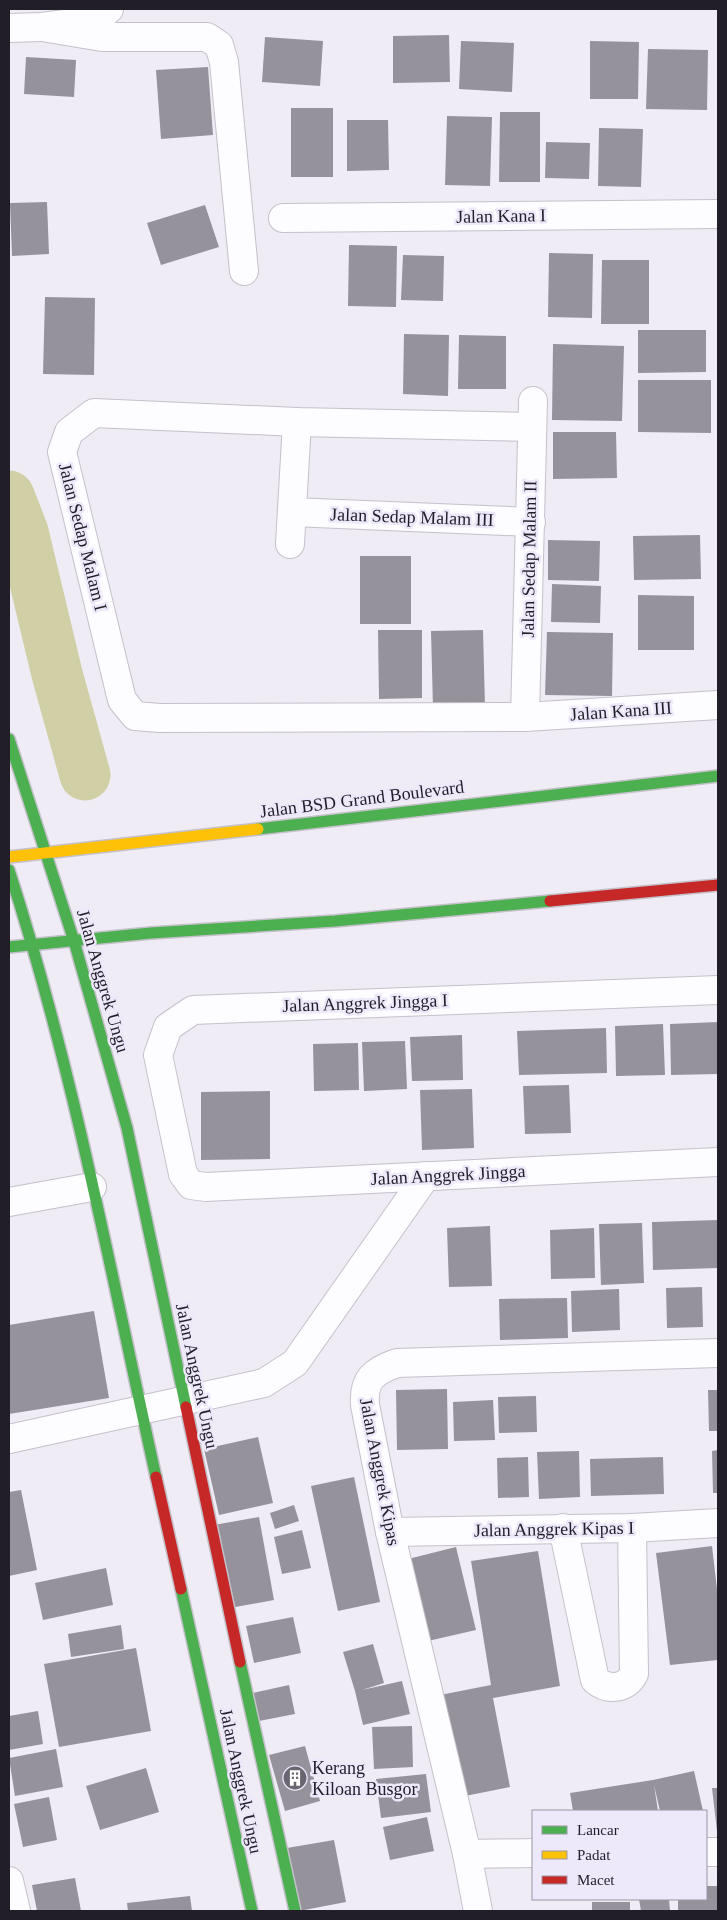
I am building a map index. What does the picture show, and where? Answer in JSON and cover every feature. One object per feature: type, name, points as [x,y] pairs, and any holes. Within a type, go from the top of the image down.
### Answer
[{"type":"street","points":[[9,28],[42,27],[96,20],[110,9]]},
{"type":"street","points":[[42,27],[102,37],[207,36],[219,45],[224,62],[244,272]]},
{"type":"street","name":"Jalan Kana I","points":[[284,218],[718,214]]},
{"type":"street","name":"Jalan Sedap Malam I","points":[[525,717],[160,718],[135,716],[122,700],[62,452],[69,432],[94,414],[297,422],[532,414]]},
{"type":"street","name":"Jalan Sedap Malam II","points":[[525,717],[532,414]]},
{"type":"street","points":[[290,544],[297,422]]},
{"type":"street","name":"Jalan Sedap Malam III","points":[[292,512],[531,522]]},
{"type":"street","name":"Jalan Kana III","points":[[525,717],[718,705]]},
{"type":"street","name":"Jalan Anggrek Ungu","points":[[9,739],[74,941],[127,1128],[245,1686],[295,1911]]},
{"type":"street","name":"Jalan BSD Grand Boulevard","points":[[9,857],[718,776]]},
{"type":"street","name":"Jalan Anggrek Ungu","points":[[9,870],[33,944],[75,1109],[252,1911]]},
{"type":"street","points":[[9,947],[151,933],[335,921],[718,885]]},
{"type":"street","name":"Jalan Anggrek Jingga I","points":[[183,1174],[158,1055],[168,1027],[193,1010],[718,990]]},
{"type":"street","name":"Jalan Anggrek Jingga","points":[[183,1174],[191,1185],[206,1187],[718,1162]]},
{"type":"street","points":[[9,1439],[264,1383],[296,1363],[426,1176]]},
{"type":"street","points":[[9,1202],[92,1187]]},
{"type":"street","name":"Jalan Anggrek Kipas","points":[[478,1911],[390,1532],[365,1405],[364,1391],[370,1379],[382,1368],[397,1363],[718,1352]]},
{"type":"street","name":"Jalan Anggrek Kipas I","points":[[390,1532],[632,1528],[718,1523]]},
{"type":"street","points":[[563,1528],[595,1680],[605,1687],[615,1687],[625,1685],[631,1681],[634,1674],[632,1528]]},
{"type":"street","points":[[466,1854],[532,1853]]},
{"type":"building","points":[[449,35],[450,82],[393,83],[393,36]]},
{"type":"building","points":[[265,37],[323,41],[320,86],[262,82]]},
{"type":"building","points":[[461,41],[514,43],[512,92],[459,89]]},
{"type":"building","points":[[590,41],[639,42],[638,99],[590,99]]},
{"type":"building","points":[[648,49],[708,50],[707,110],[646,109]]},
{"type":"building","points":[[26,57],[76,60],[74,97],[24,94]]},
{"type":"building","points":[[208,67],[213,135],[161,139],[156,70]]},
{"type":"building","points":[[291,108],[333,108],[333,177],[291,177]]},
{"type":"building","points":[[500,112],[540,112],[540,182],[499,182]]},
{"type":"building","points":[[447,116],[492,117],[490,186],[445,185]]},
{"type":"building","points":[[347,120],[388,120],[389,170],[347,171]]},
{"type":"building","points":[[599,128],[643,129],[641,187],[598,186]]},
{"type":"building","points":[[546,142],[590,143],[589,179],[545,178]]},
{"type":"building","points":[[47,202],[49,254],[12,256],[10,203]]},
{"type":"building","points":[[205,205],[219,247],[161,265],[147,223]]},
{"type":"building","points":[[349,245],[397,246],[396,307],[348,306]]},
{"type":"building","points":[[549,253],[593,254],[592,318],[548,317]]},
{"type":"building","points":[[403,255],[444,256],[443,301],[401,300]]},
{"type":"building","points":[[602,260],[649,260],[649,324],[601,324]]},
{"type":"building","points":[[45,297],[95,298],[94,375],[43,374]]},
{"type":"building","points":[[638,330],[706,330],[706,372],[638,373]]},
{"type":"building","points":[[404,334],[449,335],[448,396],[403,394]]},
{"type":"building","points":[[459,335],[506,336],[506,389],[458,389]]},
{"type":"building","points":[[553,344],[624,346],[622,421],[552,420]]},
{"type":"building","points":[[638,380],[711,380],[711,433],[638,432]]},
{"type":"building","points":[[553,432],[616,432],[617,478],[553,479]]},
{"type":"building","points":[[700,535],[701,579],[634,580],[633,536]]},
{"type":"building","points":[[548,540],[600,541],[599,581],[548,580]]},
{"type":"building","points":[[360,556],[411,556],[411,624],[360,624]]},
{"type":"building","points":[[552,584],[601,586],[600,623],[551,622]]},
{"type":"building","points":[[638,595],[694,596],[694,650],[638,650]]},
{"type":"building","points":[[378,630],[422,630],[422,698],[379,699]]},
{"type":"building","points":[[483,630],[485,707],[433,708],[431,631]]},
{"type":"building","points":[[547,632],[613,633],[612,696],[545,695]]},
{"type":"building","points":[[718,1022],[718,1074],[671,1075],[670,1024]]},
{"type":"building","points":[[663,1024],[665,1075],[616,1076],[615,1026]]},
{"type":"building","points":[[606,1028],[607,1073],[519,1075],[517,1031]]},
{"type":"building","points":[[462,1035],[463,1080],[412,1081],[410,1037]]},
{"type":"building","points":[[405,1041],[407,1089],[364,1091],[362,1042]]},
{"type":"building","points":[[358,1043],[359,1090],[314,1091],[313,1044]]},
{"type":"building","points":[[569,1085],[571,1133],[525,1134],[523,1086]]},
{"type":"building","points":[[472,1089],[474,1148],[422,1150],[420,1090]]},
{"type":"building","points":[[270,1091],[270,1159],[201,1160],[201,1092]]},
{"type":"building","points":[[718,1220],[718,1268],[653,1270],[652,1222]]},
{"type":"building","points":[[642,1223],[644,1283],[601,1285],[599,1224]]},
{"type":"building","points":[[490,1226],[492,1286],[449,1287],[447,1228]]},
{"type":"building","points":[[594,1228],[595,1278],[551,1279],[550,1230]]},
{"type":"building","points":[[702,1287],[703,1327],[667,1328],[666,1288]]},
{"type":"building","points":[[619,1289],[620,1330],[572,1332],[571,1291]]},
{"type":"building","points":[[567,1298],[568,1338],[500,1340],[499,1299]]},
{"type":"building","points":[[94,1311],[109,1398],[9,1414],[9,1325]]},
{"type":"building","points":[[447,1389],[448,1449],[397,1450],[396,1390]]},
{"type":"building","points":[[708,1390],[718,1390],[718,1431],[709,1431]]},
{"type":"building","points":[[536,1396],[537,1432],[499,1433],[498,1397]]},
{"type":"building","points":[[493,1400],[495,1440],[454,1441],[453,1402]]},
{"type":"building","points":[[258,1437],[273,1503],[219,1515],[204,1449]]},
{"type":"building","points":[[718,1450],[718,1493],[713,1493],[712,1451]]},
{"type":"building","points":[[579,1451],[580,1497],[539,1499],[537,1452]]},
{"type":"building","points":[[528,1457],[529,1497],[498,1498],[497,1458]]},
{"type":"building","points":[[663,1457],[664,1494],[591,1496],[590,1459]]},
{"type":"building","points":[[354,1477],[380,1602],[338,1611],[311,1486]]},
{"type":"building","points":[[21,1490],[37,1570],[9,1576],[9,1492]]},
{"type":"building","points":[[294,1505],[299,1521],[275,1529],[270,1513]]},
{"type":"building","points":[[259,1517],[274,1600],[230,1608],[214,1525]]},
{"type":"building","points":[[302,1530],[311,1568],[282,1574],[274,1537]]},
{"type":"building","points":[[712,1546],[718,1598],[718,1660],[670,1665],[656,1553]]},
{"type":"building","points":[[456,1547],[476,1630],[428,1641],[408,1559]]},
{"type":"building","points":[[538,1551],[560,1686],[493,1698],[510,1787],[460,1797],[440,1695],[491,1685],[471,1561]]},
{"type":"building","points":[[106,1568],[113,1605],[43,1620],[35,1583]]},
{"type":"building","points":[[293,1617],[301,1653],[254,1663],[246,1626]]},
{"type":"building","points":[[121,1625],[124,1649],[71,1657],[68,1634]]},
{"type":"building","points":[[373,1644],[384,1683],[362,1690],[402,1681],[410,1714],[363,1725],[343,1652]]},
{"type":"building","points":[[136,1648],[151,1731],[59,1747],[44,1664]]},
{"type":"building","points":[[289,1685],[295,1714],[259,1721],[253,1693]]},
{"type":"building","points":[[38,1711],[43,1744],[9,1750],[9,1716]]},
{"type":"building","points":[[412,1726],[413,1767],[374,1769],[372,1727]]},
{"type":"building","name":"Kerang Kiloan Busgor","points":[[305,1746],[320,1801],[285,1811],[269,1755]]},
{"type":"building","points":[[56,1749],[63,1787],[15,1796],[9,1758]]},
{"type":"building","points":[[146,1768],[159,1812],[100,1830],[86,1786]]},
{"type":"building","points":[[694,1771],[703,1810],[660,1810],[654,1785],[658,1810],[573,1810],[570,1793],[653,1780]]},
{"type":"building","points":[[426,1774],[431,1812],[381,1818],[376,1779]]},
{"type":"building","points":[[712,1788],[718,1788],[718,1831],[717,1831]]},
{"type":"building","points":[[49,1797],[57,1840],[23,1847],[14,1804]]},
{"type":"building","points":[[427,1817],[434,1851],[390,1860],[383,1827]]},
{"type":"building","points":[[334,1840],[346,1902],[299,1911],[287,1848]]},
{"type":"building","points":[[75,1878],[81,1911],[37,1911],[32,1885]]},
{"type":"building","points":[[707,1886],[718,1886],[718,1911],[678,1911],[678,1900],[707,1900]]},
{"type":"building","points":[[190,1896],[192,1911],[128,1911],[127,1903]]},
{"type":"building","points":[[639,1900],[669,1900],[670,1911],[641,1911]]},
{"type":"building","points":[[592,1902],[630,1902],[630,1911],[592,1911]]},
{"type":"waterway","points":[[9,496],[23,532],[57,674],[85,775]]},
{"type":"traffic: fast","points":[[9,739],[74,941],[127,1128],[186,1407]]},
{"type":"traffic: fast","points":[[258,829],[718,776]]},
{"type":"traffic: fast","points":[[9,870],[53,1020],[72,1096],[156,1477]]},
{"type":"traffic: fast","points":[[9,947],[151,933],[335,921],[550,901]]},
{"type":"traffic: fast","points":[[181,1589],[252,1911]]},
{"type":"traffic: fast","points":[[240,1662],[295,1911]]},
{"type":"traffic: slow","points":[[9,857],[258,829]]},
{"type":"traffic: jam","points":[[550,901],[718,885]]},
{"type":"traffic: jam","points":[[186,1407],[240,1662]]},
{"type":"traffic: jam","points":[[156,1477],[181,1589]]},
{"type":"place","name":"Kerang Kiloan Busgor","points":[[295,1778]]}]
